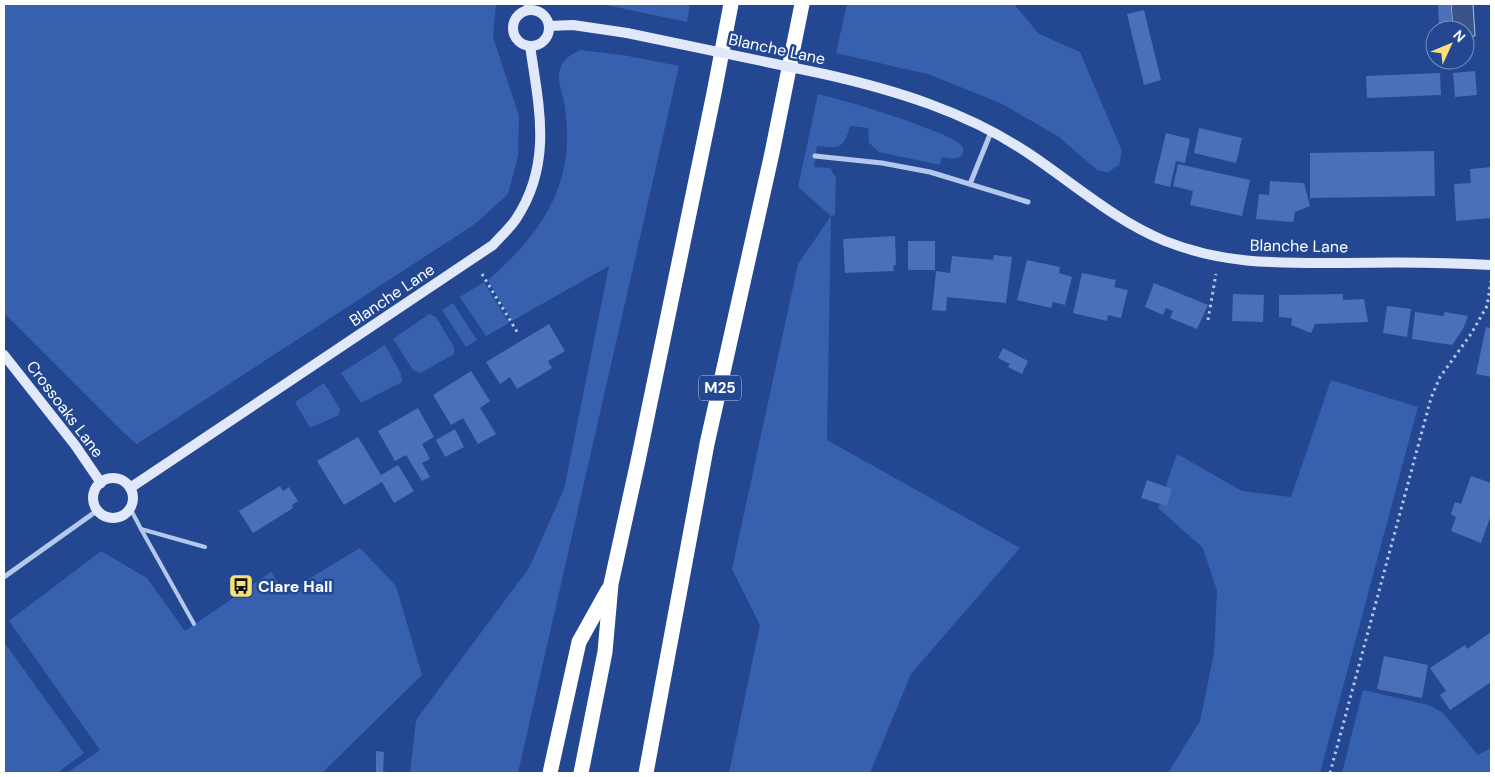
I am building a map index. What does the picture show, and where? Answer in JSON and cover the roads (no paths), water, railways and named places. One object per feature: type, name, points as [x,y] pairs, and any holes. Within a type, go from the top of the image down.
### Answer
[{"type":"highway","points":[[581,773],[605,652],[611,584],[714,94],[731,4]]},
{"type":"highway","name":"M25","points":[[646,773],[707,444],[772,152],[802,4]]},
{"type":"highway","points":[[550,773],[579,642],[611,584]]},
{"type":"street","points":[[526,7],[544,15],[549,26],[546,39],[536,46],[519,42],[513,33],[514,21],[526,7]]},
{"type":"street","name":"Blanche Lane","points":[[549,26],[573,25],[627,33],[880,87],[938,108],[991,132],[1027,152],[1126,221],[1164,240],[1218,257],[1266,263],[1446,262],[1491,265]]},
{"type":"street","name":"Blanche Lane","points":[[130,488],[494,245],[516,219],[532,189],[539,164],[542,137],[530,46]]},
{"type":"street","points":[[970,184],[991,132]]},
{"type":"street","points":[[815,156],[882,162],[930,172],[1028,202]]},
{"type":"street","name":"Crossoaks Lane","points":[[4,354],[75,445],[101,483]]},
{"type":"street","points":[[117,478],[130,488],[133,498],[130,508],[121,516],[115,517],[103,514],[98,510],[94,499],[94,492],[101,483],[105,480],[117,478]]},
{"type":"street","points":[[4,577],[98,510]]},
{"type":"lane","points":[[130,508],[194,624]]},
{"type":"lane","points":[[141,529],[205,548]]},
{"type":"place","name":"Clare Hall","points":[[241,586]]}]
